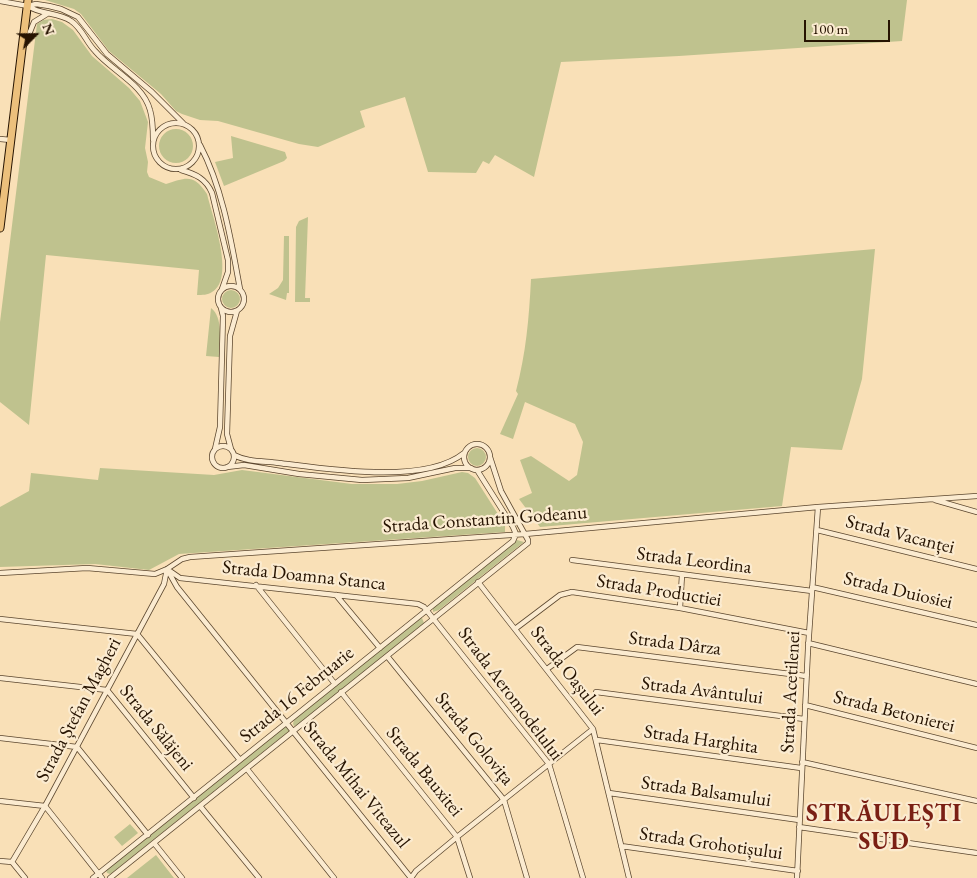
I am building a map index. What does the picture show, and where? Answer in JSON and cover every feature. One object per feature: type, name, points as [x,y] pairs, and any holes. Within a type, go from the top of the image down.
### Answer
[{"type":"main road","points":[[0,228],[28,3]]},
{"type":"street","points":[[41,0],[49,6]]},
{"type":"street","points":[[0,1],[49,6],[78,17],[107,54],[152,92],[183,124]]},
{"type":"street","points":[[28,3],[35,11],[66,18],[79,28],[94,51],[144,96],[150,108],[153,148],[159,162],[165,167],[180,169],[201,178],[210,188],[228,260],[228,272],[218,297],[218,304],[223,316],[220,427],[212,455],[214,463],[220,467],[244,465],[298,474],[362,480],[408,478],[455,468],[477,470],[485,467],[490,461],[490,457]]},
{"type":"street","points":[[23,50],[34,22],[42,15],[49,13]]},
{"type":"street","points":[[153,140],[164,126],[177,122],[189,126],[196,133],[219,190],[240,289],[244,299],[243,305],[237,311],[230,336],[227,434],[230,449],[234,455],[246,459],[317,469],[394,472],[438,465],[457,458],[471,445],[478,443],[487,448],[501,491],[525,534]]},
{"type":"street","points":[[0,138],[11,140]]},
{"type":"street","points":[[180,169],[197,158],[200,145]]},
{"type":"street","points":[[222,289],[233,286],[240,289]]},
{"type":"street","points":[[221,308],[229,312],[237,311]]},
{"type":"street","points":[[215,449],[225,446],[230,449]]},
{"type":"street","points":[[464,453],[466,464],[471,468]]},
{"type":"street","points":[[227,467],[233,462],[234,455]]},
{"type":"street","points":[[477,470],[516,534]]},
{"type":"street","name":"Strada Constantin Godeanu","points":[[0,573],[87,568],[155,574],[182,559],[190,557],[525,534],[818,507],[977,496]]},
{"type":"street","points":[[932,499],[977,512]]},
{"type":"street","name":"Strada Acetilenei","points":[[797,878],[808,633],[818,507]]},
{"type":"street","name":"Strada Vacanței","points":[[817,530],[977,569]]},
{"type":"street","name":"Strada 16 Februarie","points":[[93,878],[100,876],[240,760],[513,540],[516,534]]},
{"type":"street","name":"Strada 16 Februarie","points":[[110,878],[528,543],[525,534]]},
{"type":"street","name":"Strada Leordina","points":[[572,560],[682,575],[812,589]]},
{"type":"street","name":"Strada Doamna Stanca","points":[[167,569],[180,578],[418,604],[433,618]]},
{"type":"street","name":"Strada Ștefan Magheri","points":[[12,862],[45,806],[164,584],[167,569]]},
{"type":"street","name":"Strada Mihai Viteazul","points":[[167,569],[177,587],[411,878]]},
{"type":"street","points":[[680,608],[682,575]]},
{"type":"street","name":"Strada Oașului","points":[[478,582],[593,729],[628,878]]},
{"type":"street","points":[[256,585],[335,684]]},
{"type":"street","name":"Strada Duiosiei","points":[[812,589],[977,625]]},
{"type":"street","name":"Strada Productiei","points":[[515,629],[560,595],[566,593],[680,608],[808,633]]},
{"type":"street","points":[[336,594],[380,648]]},
{"type":"street","points":[[0,618],[137,634],[240,760]]},
{"type":"street","name":"Strada Aeromodelului","points":[[433,618],[549,764],[583,878]]},
{"type":"street","points":[[808,643],[977,684]]},
{"type":"street","name":"Strada Dârza","points":[[546,669],[577,647],[806,676]]},
{"type":"street","name":"Strada Golovița","points":[[387,656],[504,800],[527,878]]},
{"type":"street","name":"Strada Sălăjeni","points":[[0,678],[107,690],[194,798]]},
{"type":"street","name":"Strada Bauxitei","points":[[341,692],[457,837],[470,878]]},
{"type":"street","name":"Strada Avântului","points":[[596,692],[804,719]]},
{"type":"street","name":"Strada Betonierei","points":[[805,705],[977,748]]},
{"type":"street","points":[[411,878],[457,837],[593,729]]},
{"type":"street","points":[[0,738],[77,747],[148,835]]},
{"type":"street","name":"Strada Harghita","points":[[597,740],[801,768]]},
{"type":"street","points":[[802,762],[977,801]]},
{"type":"street","points":[[247,769],[334,878]]},
{"type":"street","name":"Strada Balsamului","points":[[609,793],[800,820]]},
{"type":"street","points":[[0,801],[45,806],[100,876]]},
{"type":"street","points":[[200,806],[259,878]]},
{"type":"street","points":[[799,827],[977,854]]},
{"type":"street","points":[[154,843],[182,878]]},
{"type":"street","name":"Strada Grohotișului","points":[[621,846],[798,872]]},
{"type":"street","points":[[0,861],[12,862],[25,878]]},
{"type":"green space","points":[[45,0],[907,0],[902,41],[561,62],[534,177],[495,155],[489,164],[483,161],[476,173],[428,172],[405,97],[360,111],[365,127],[318,147],[299,144],[218,121],[200,120],[182,114],[176,111],[161,94],[109,51],[81,14],[74,9]]},
{"type":"green space","points":[[52,19],[62,22],[73,30],[92,56],[129,88],[140,101],[148,122],[145,148],[149,177],[166,184],[184,179],[193,180],[207,194],[220,246],[222,274],[219,285],[212,292],[197,295],[199,270],[46,255],[29,425],[0,402],[0,322],[37,24],[43,20]]},
{"type":"green space","points":[[176,129],[188,134],[193,146],[188,158],[176,163],[164,158],[159,146],[164,134]]},
{"type":"green space","points":[[231,136],[285,152],[287,158],[284,161],[224,186],[215,162],[233,158]]},
{"type":"green space","points":[[308,217],[305,298],[310,298],[310,302],[295,302],[296,227],[299,221]]},
{"type":"green space","points":[[284,236],[289,236],[289,293],[287,293],[286,300],[269,294],[278,288],[283,280]]},
{"type":"green space","points":[[875,249],[862,379],[842,450],[791,447],[782,506],[540,527],[519,499],[532,493],[520,460],[531,456],[569,481],[577,475],[583,442],[575,424],[525,402],[513,439],[500,434],[518,394],[516,391],[526,336],[531,279]]},
{"type":"green space","points":[[231,290],[237,293],[240,299],[237,305],[231,308],[225,305],[222,299],[225,293]]},
{"type":"green space","points":[[211,308],[218,318],[219,324],[219,357],[206,356]]},
{"type":"green space","points":[[477,448],[483,451],[486,457],[483,463],[477,466],[471,463],[468,457],[471,451]]},
{"type":"green space","points":[[100,468],[214,475],[242,470],[352,484],[397,484],[422,481],[462,472],[468,473],[475,478],[505,525],[505,532],[179,554],[149,570],[95,564],[0,567],[0,507],[29,491],[31,473],[98,480]]},
{"type":"green space","points":[[517,540],[524,542],[439,610],[433,612],[433,606]]},
{"type":"green space","points":[[422,618],[424,623],[298,725],[294,726],[294,720],[418,619]]},
{"type":"green space","points":[[287,725],[291,729],[288,732],[112,873],[107,873],[106,870]]},
{"type":"green space","points":[[130,824],[138,833],[122,846],[114,837]]},
{"type":"green space","points":[[156,855],[174,878],[127,878]]},
{"type":"district","name":"STRĂULEȘTI SUD","points":[[884,828]]}]
